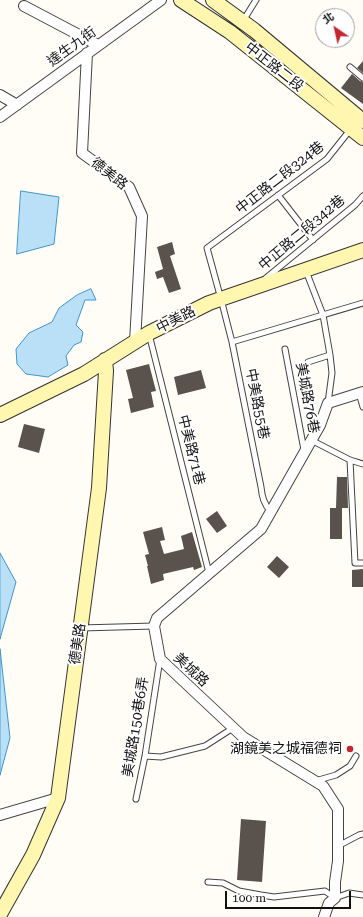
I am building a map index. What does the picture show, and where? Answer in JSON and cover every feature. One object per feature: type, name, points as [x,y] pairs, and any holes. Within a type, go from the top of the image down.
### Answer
[{"type":"street","name":"達生九街","points":[[0,117],[160,0]]},
{"type":"street","name":"中正路二段","points":[[181,0],[360,121]]},
{"type":"street","name":"中正路二段","points":[[213,0],[260,35],[360,121],[363,138]]},
{"type":"street","points":[[24,6],[98,45]]},
{"type":"street","name":"德美路","points":[[87,53],[82,153],[129,187],[142,216],[134,342]]},
{"type":"street","points":[[0,95],[16,105]]},
{"type":"street","name":"中美路","points":[[0,415],[84,374],[149,333],[209,303],[363,250]]},
{"type":"street","name":"德美路","points":[[0,914],[33,855],[58,798],[99,488],[106,370],[105,360]]},
{"type":"street","points":[[154,626],[157,618],[261,529],[320,424],[328,403],[361,393]]},
{"type":"street","name":"美城路","points":[[154,626],[160,659],[243,737],[323,786],[338,809],[336,898]]},
{"type":"street","points":[[0,815],[58,798]]},
{"type":"street","points":[[324,917],[329,903],[336,898]]},
{"type":"lane","points":[[242,22],[256,0]]},
{"type":"lane","points":[[350,67],[363,78]]},
{"type":"lane","name":"中正路二段324巷","points":[[207,248],[327,160],[360,121]]},
{"type":"lane","points":[[278,195],[313,240]]},
{"type":"lane","name":"中正路二段342巷","points":[[256,287],[355,205],[363,196]]},
{"type":"lane","name":"中美路55巷","points":[[207,248],[232,342],[262,497],[266,507],[271,512]]},
{"type":"lane","points":[[305,270],[323,315],[330,355],[332,373],[328,403]]},
{"type":"lane","points":[[232,342],[363,303]]},
{"type":"lane","name":"中美路71巷","points":[[149,333],[209,573]]},
{"type":"lane","name":"美城路76巷","points":[[285,349],[304,452]]},
{"type":"lane","points":[[308,362],[330,355]]},
{"type":"lane","points":[[361,393],[363,407]]},
{"type":"lane","points":[[311,440],[350,460],[363,464]]},
{"type":"lane","points":[[350,460],[355,563],[363,563]]},
{"type":"lane","points":[[81,628],[154,626]]},
{"type":"lane","name":"美城路150巷6弄","points":[[136,798],[145,756],[160,659]]},
{"type":"lane","points":[[145,756],[161,757],[205,746],[233,728]]},
{"type":"lane","points":[[314,781],[336,775],[350,766],[356,756]]},
{"type":"lane","points":[[338,846],[363,834]]},
{"type":"lane","points":[[208,882],[223,883],[239,891],[274,897],[325,891],[336,898],[349,893],[363,895]]},
{"type":"water","points":[[21,191],[59,197],[54,244],[17,254]]},
{"type":"water","points":[[91,289],[96,300],[85,300],[76,325],[83,332],[81,342],[74,345],[66,356],[68,365],[48,377],[26,374],[17,364],[16,349],[29,333],[52,322],[59,308],[77,295]]},
{"type":"water","points":[[0,553],[16,582],[0,639]]},
{"type":"water","points":[[0,649],[10,738],[0,775]]},
{"type":"building","points":[[363,61],[363,73],[357,68]]},
{"type":"building","points":[[352,74],[363,82],[363,104],[341,88]]},
{"type":"building","points":[[172,242],[175,254],[170,256],[181,289],[169,293],[163,277],[157,279],[155,272],[163,269],[157,247]]},
{"type":"building","points":[[149,364],[156,391],[151,392],[154,407],[131,413],[128,399],[133,398],[126,370]]},
{"type":"building","points":[[201,370],[206,388],[178,395],[174,377]]},
{"type":"building","points":[[24,424],[45,429],[39,453],[18,447]]},
{"type":"building","points":[[337,477],[347,477],[348,508],[336,508]]},
{"type":"building","points":[[330,508],[342,508],[342,539],[330,539]]},
{"type":"building","points":[[217,511],[227,526],[217,533],[206,519]]},
{"type":"building","points":[[162,527],[165,540],[160,541],[164,554],[184,549],[181,536],[192,532],[202,567],[194,570],[193,567],[163,574],[164,580],[151,584],[145,555],[149,554],[143,532]]},
{"type":"building","points":[[277,556],[289,567],[279,578],[267,567]]},
{"type":"building","points":[[363,569],[363,587],[352,587],[352,570]]},
{"type":"building","points":[[241,819],[266,821],[262,882],[237,880]]},
{"type":"place","name":"湖鏡美之城福德祠","points":[[350,749]]}]
